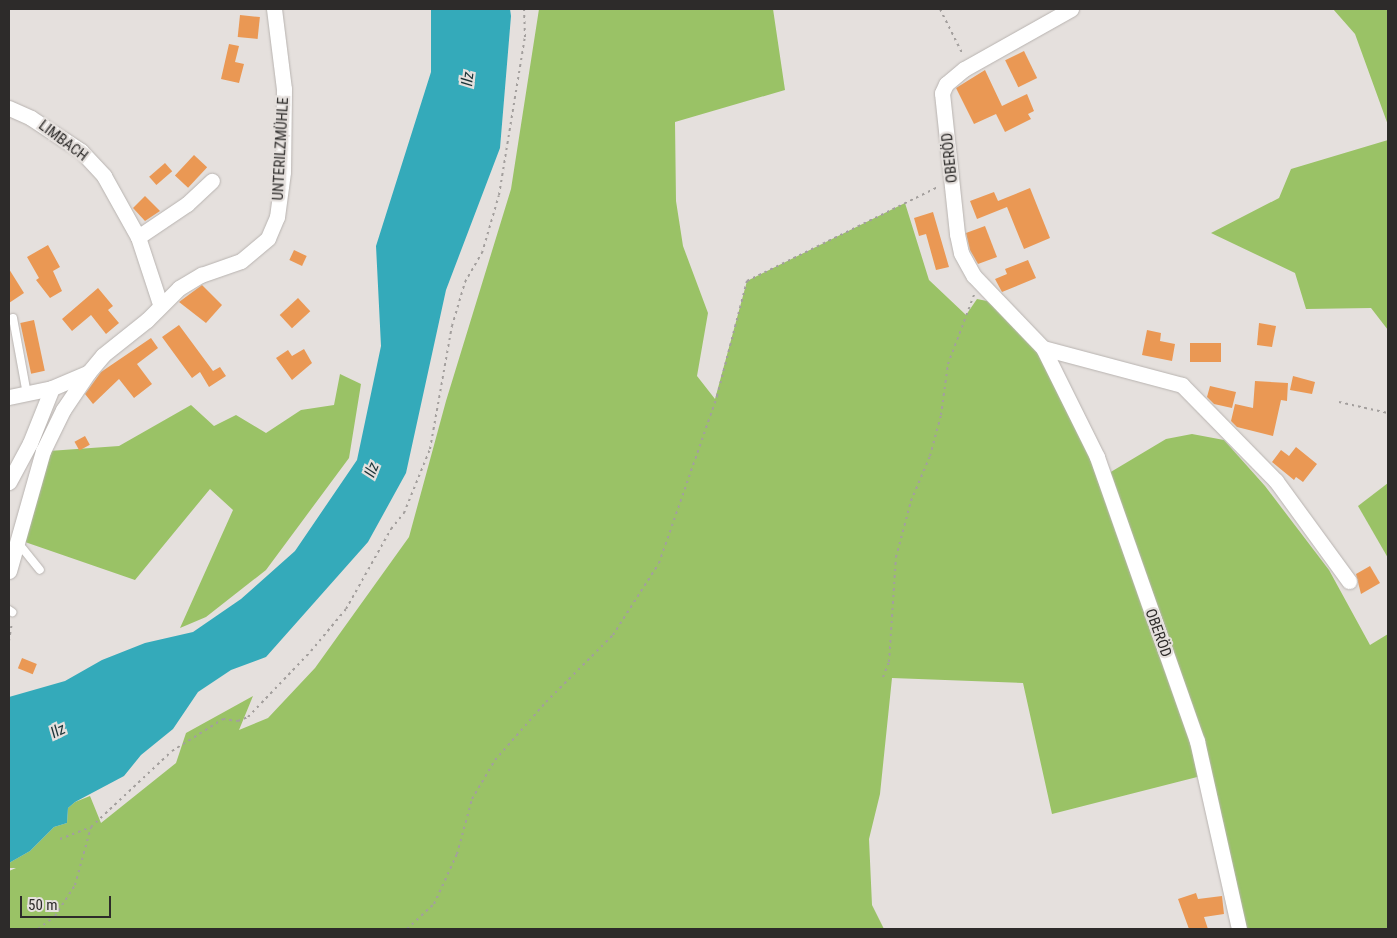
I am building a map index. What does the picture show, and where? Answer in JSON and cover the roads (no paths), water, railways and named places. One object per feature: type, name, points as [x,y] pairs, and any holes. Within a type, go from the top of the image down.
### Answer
[{"type":"street","name":"UNTERILZMÜHLE","points":[[9,571],[19,544],[43,451],[62,410],[88,373],[103,354],[147,320],[160,304],[188,282],[241,261],[257,250],[268,238],[277,217],[283,172],[284,89],[274,9]]},
{"type":"street","name":"OBERÖD","points":[[1070,9],[964,69],[946,84],[942,93],[961,253],[980,282],[1043,348],[1096,457],[1186,705],[1197,741],[1239,929]]},
{"type":"street","name":"LIMBACH","points":[[9,108],[31,118],[81,151],[104,176],[138,237],[160,304]]},
{"type":"street","points":[[138,237],[187,204],[212,181]]},
{"type":"street","points":[[1043,348],[1182,385],[1276,481],[1349,581]]},
{"type":"street","points":[[9,397],[52,388],[88,373]]},
{"type":"street","points":[[9,482],[30,443],[52,388]]},
{"type":"lane","points":[[13,318],[27,394]]},
{"type":"lane","points":[[19,544],[40,570]]},
{"type":"water","name":"Ilz","points":[[431,9],[510,9],[511,16],[500,148],[446,290],[406,473],[368,542],[266,657],[231,670],[198,692],[173,729],[141,755],[124,776],[75,802],[68,808],[67,823],[54,827],[30,851],[9,863],[9,697],[65,681],[102,660],[145,643],[193,632],[241,599],[295,551],[357,460],[381,346],[376,246],[431,72]]}]
